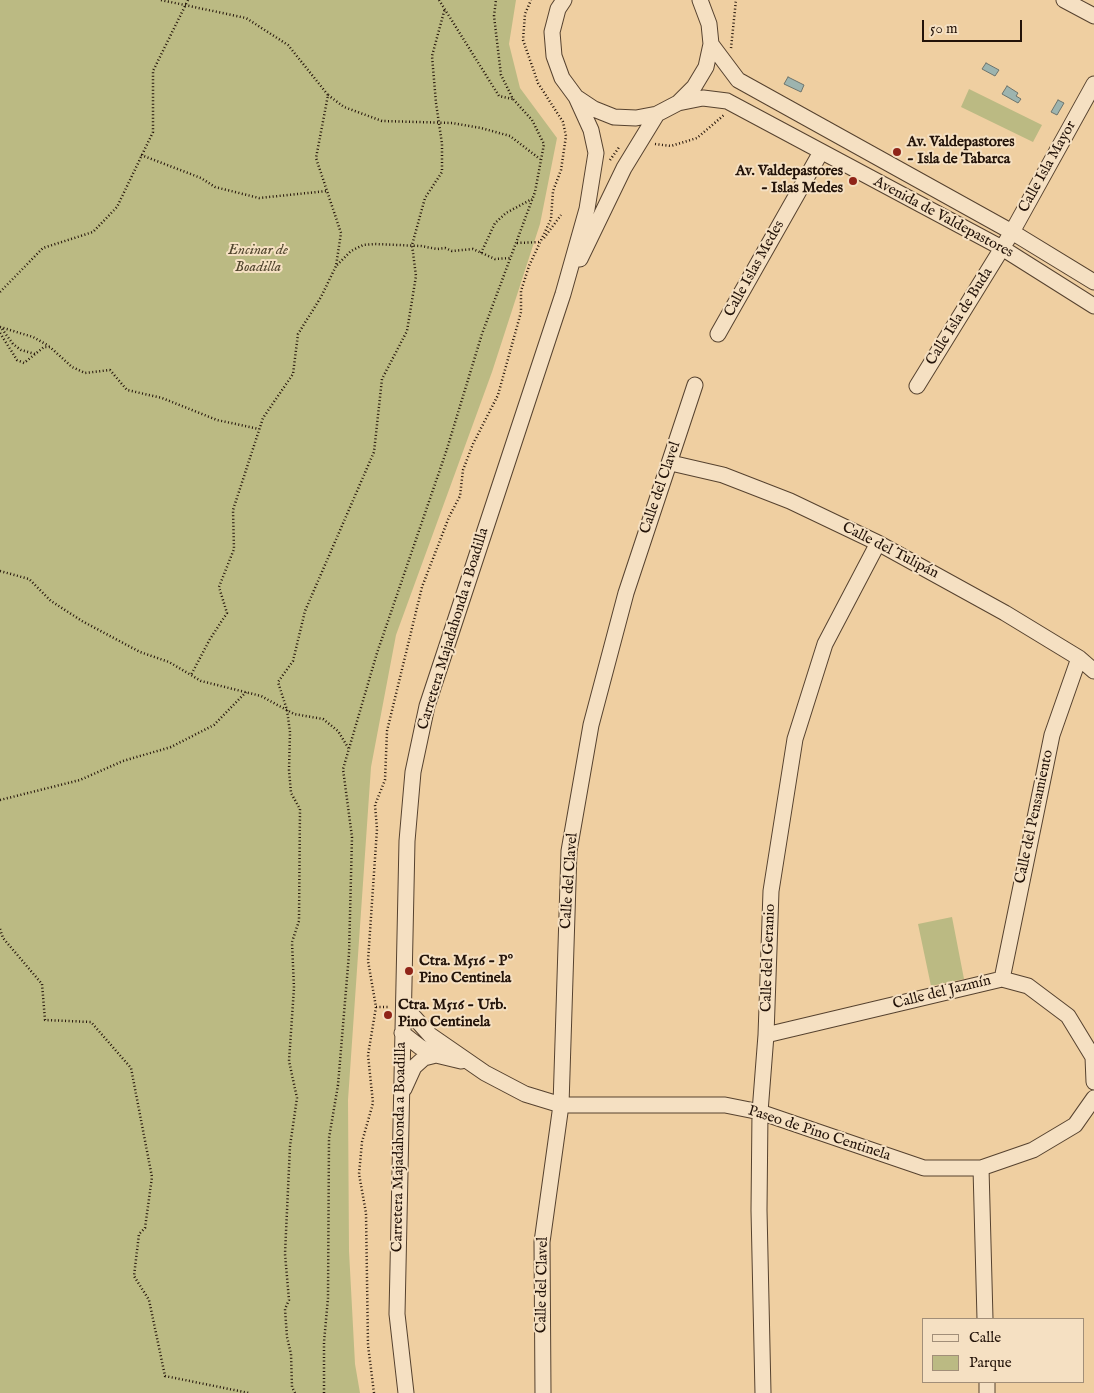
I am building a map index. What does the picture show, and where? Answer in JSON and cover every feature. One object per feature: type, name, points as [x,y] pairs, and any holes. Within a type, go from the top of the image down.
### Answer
[{"type":"street","points":[[564,0],[558,9],[552,32],[554,56],[562,78],[576,97],[594,109],[614,117],[636,118],[657,114],[678,104],[694,88],[706,67],[711,44],[709,24],[700,0]]},
{"type":"street","points":[[1064,0],[1094,16]]},
{"type":"street","name":"Avenida de Valdepastores","points":[[711,44],[738,80],[1012,232],[1094,282]]},
{"type":"street","name":"Calle Isla Mayor","points":[[1002,248],[1094,84]]},
{"type":"street","name":"Carretera Majadahonda a Boadilla","points":[[406,1393],[397,1314],[402,1034],[405,1007],[408,841],[413,772],[427,706],[563,294],[587,209],[596,154],[591,130],[576,97]]},
{"type":"street","name":"Avenida de Valdepastores","points":[[678,104],[703,98],[727,101],[1002,248],[1094,306]]},
{"type":"street","name":"Carretera Majadahonda a Boadilla","points":[[563,294],[624,168],[657,114]]},
{"type":"street","name":"Calle Islas Medes","points":[[718,334],[820,152]]},
{"type":"street","name":"Calle Isla de Buda","points":[[917,386],[1002,248]]},
{"type":"street","name":"Calle del Clavel","points":[[543,1393],[542,1242],[561,1104],[570,842],[591,725],[626,593],[695,385]]},
{"type":"street","name":"Calle del Tulipán","points":[[670,463],[731,478],[790,501],[878,543],[1005,613],[1079,658],[1094,671]]},
{"type":"street","name":"Calle del Geranio","points":[[763,1393],[759,1210],[760,1112],[766,1035],[771,891],[795,739],[825,644],[878,543]]},
{"type":"street","name":"Calle del Pensamiento","points":[[1002,978],[1052,735],[1079,658]]},
{"type":"street","name":"Calle del Jazmín","points":[[766,1035],[1002,978],[1028,986],[1068,1016],[1093,1057],[1094,1082]]},
{"type":"street","points":[[405,1007],[430,1035],[469,1063]]},
{"type":"street","points":[[402,1034],[420,1047],[436,1055],[469,1063]]},
{"type":"street","points":[[401,1095],[414,1067],[424,1058],[436,1055]]},
{"type":"street","name":"Paseo de Pino Centinela","points":[[469,1063],[525,1094],[561,1104],[725,1105],[760,1112],[924,1168],[981,1168],[1033,1150],[1075,1125],[1094,1098]]},
{"type":"street","points":[[981,1168],[985,1318]]},
{"type":"path","points":[[160,0],[246,18],[288,45],[328,95],[344,107],[382,121],[438,122],[481,128],[510,136],[541,159]]},
{"type":"path","points":[[0,292],[43,248],[93,232],[116,207],[152,132],[153,71],[188,0]]},
{"type":"path","points":[[438,0],[445,8],[499,96],[513,98]]},
{"type":"path","points":[[324,1393],[324,1342],[328,1298],[329,1138],[338,1085],[349,954],[352,837],[343,769],[377,653],[446,452],[482,334],[512,258],[532,199],[544,144],[532,120],[513,98],[501,75],[494,16],[496,0]]},
{"type":"path","points":[[531,0],[525,14],[523,40],[538,83],[563,122],[566,136],[560,170],[553,191],[551,219],[542,242]]},
{"type":"path","points":[[731,49],[736,0]]},
{"type":"path","points":[[295,1393],[292,1387],[291,1354],[287,1337],[285,1309],[289,1300],[284,1254],[290,1146],[297,1098],[290,1061],[294,988],[292,942],[298,921],[300,809],[291,793],[287,710],[278,682],[293,661],[305,611],[374,452],[382,379],[407,331],[416,276],[412,245],[425,198],[442,172],[442,144],[432,56],[445,8]]},
{"type":"path","points":[[192,675],[210,639],[227,613],[218,587],[234,549],[233,510],[259,429],[263,418],[293,374],[298,334],[321,297],[336,266],[341,233],[316,158],[328,95]]},
{"type":"path","points":[[141,155],[201,178],[215,187],[259,198],[327,191]]},
{"type":"path","points":[[481,253],[495,223],[506,213],[532,199]]},
{"type":"path","points":[[542,242],[561,215]]},
{"type":"path","points":[[517,243],[542,242]]},
{"type":"path","points":[[336,266],[351,251],[363,245],[412,245],[437,249],[445,248],[452,251],[473,249],[495,259],[512,258]]},
{"type":"path","points":[[0,327],[33,337],[50,347],[72,367],[85,374],[110,370],[127,390],[162,398],[217,420],[259,429]]},
{"type":"path","points":[[0,327],[17,347],[35,354]]},
{"type":"path","points":[[0,333],[17,360],[24,362],[44,347],[50,347]]},
{"type":"path","points":[[0,571],[29,579],[51,601],[82,621],[140,652],[169,662],[201,681],[261,696],[294,714],[323,719],[338,731],[350,749]]},
{"type":"path","points":[[0,800],[80,780],[123,761],[171,748],[214,725],[246,692]]},
{"type":"path","points":[[0,930],[3,938],[42,984],[45,1020],[91,1022],[131,1068],[152,1177],[145,1228],[139,1234],[134,1276],[149,1300],[166,1376],[249,1393]]},
{"type":"path","points":[[376,1007],[389,1007]]},
{"type":"green space","name":"Encinar de Boadilla","points":[[0,0],[516,0],[509,44],[520,88],[557,138],[540,224],[492,372],[396,635],[371,767],[348,1100],[349,1251],[355,1364],[360,1393],[0,1393]]},
{"type":"green space","points":[[969,89],[1042,125],[1033,142],[961,107]]},
{"type":"green space","points":[[952,917],[964,979],[931,986],[918,924]]},
{"type":"water","points":[[986,63],[999,70],[995,76],[982,69]]},
{"type":"water","points":[[788,77],[804,85],[801,92],[784,84]]},
{"type":"water","points":[[1007,86],[1018,93],[1016,96],[1021,99],[1018,103],[1002,94]]},
{"type":"water","points":[[1058,100],[1064,103],[1057,115],[1051,112]]},
{"type":"place","name":"Av. Valdepastores - Isla de Tabarca","points":[[897,152]]},
{"type":"place","name":"Av. Valdepastores - Islas Medes","points":[[853,181]]},
{"type":"place","name":"Ctra. M516 - Pº Pino Centinela","points":[[409,971]]},
{"type":"place","name":"Ctra. M516 - Urb. Pino Centinela","points":[[388,1015]]}]
